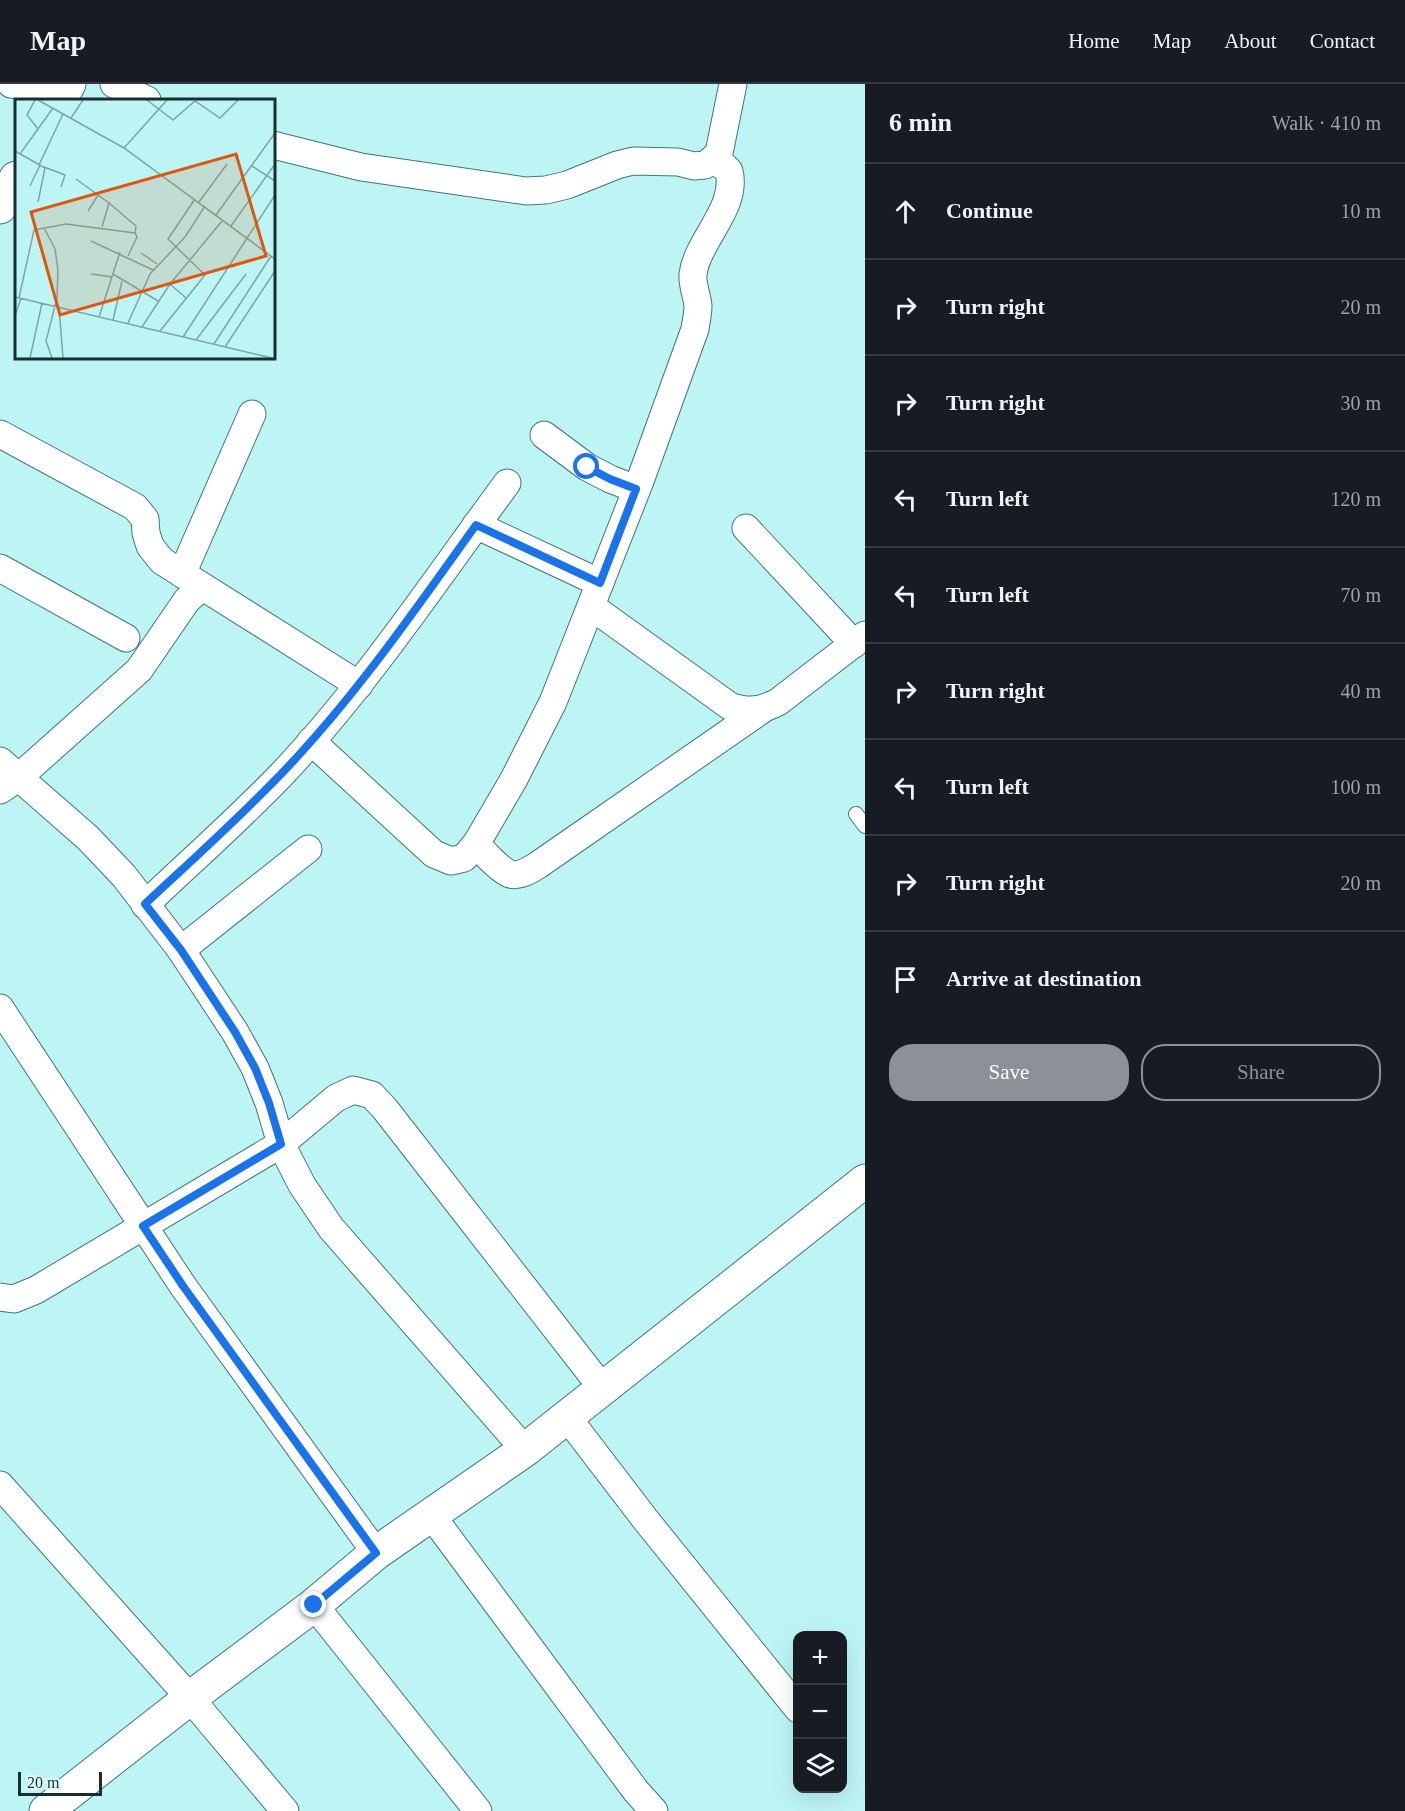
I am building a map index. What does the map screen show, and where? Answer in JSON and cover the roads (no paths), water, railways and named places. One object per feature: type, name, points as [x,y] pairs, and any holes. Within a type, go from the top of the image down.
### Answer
[{"type":"street","points":[[11,84],[64,93]]},
{"type":"street","points":[[114,84],[145,99]]},
{"type":"street","points":[[274,145],[361,167],[526,191],[546,190],[567,185],[633,161],[705,165],[719,153],[733,84]]},
{"type":"street","points":[[311,741],[435,854],[451,861],[465,858],[476,844],[514,779],[554,702],[636,489],[694,329],[698,303],[693,287],[693,274],[697,260],[725,204],[730,187],[729,171],[712,160]]},
{"type":"street","points":[[0,207],[15,180]]},
{"type":"street","points":[[252,414],[192,580],[187,600],[139,670],[6,776],[88,838],[124,876],[181,950],[235,1032],[255,1068],[269,1103],[281,1144],[302,1185],[331,1228],[525,1450]]},
{"type":"street","points":[[0,434],[135,507],[145,519],[150,546],[162,561],[359,685]]},
{"type":"street","points":[[544,435],[587,467],[636,489]]},
{"type":"street","points":[[145,904],[283,772],[311,741],[359,685],[507,483]]},
{"type":"street","points":[[476,525],[596,595],[731,706],[746,711],[763,710]]},
{"type":"street","points":[[476,844],[510,874],[522,874],[548,859],[763,710],[778,702],[859,640],[746,528]]},
{"type":"street","points":[[0,568],[126,638]]},
{"type":"street","points":[[181,950],[308,849]]},
{"type":"street","points":[[0,1008],[183,1286],[376,1553]]},
{"type":"street","points":[[0,1297],[14,1299],[36,1290],[281,1144],[336,1098],[353,1090],[372,1095],[603,1389]]},
{"type":"street","points":[[46,1811],[190,1698],[314,1605],[376,1553],[525,1450],[865,1181]]},
{"type":"street","points":[[567,1417],[793,1703]]},
{"type":"street","points":[[0,1485],[190,1698],[285,1811]]},
{"type":"street","points":[[432,1516],[636,1791],[654,1811]]},
{"type":"street","points":[[314,1605],[478,1811]]},
{"type":"lane","points":[[856,814],[865,826]]}]
